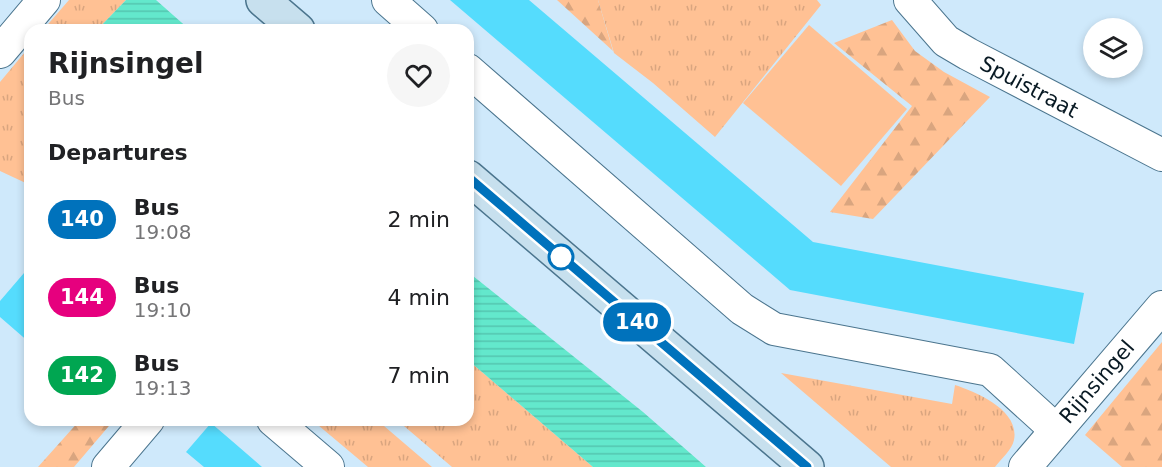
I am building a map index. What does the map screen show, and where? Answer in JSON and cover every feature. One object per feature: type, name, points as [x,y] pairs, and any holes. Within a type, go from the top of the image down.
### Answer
[{"type":"street","points":[[0,52],[44,0]]},
{"type":"street","points":[[263,0],[291,24]]},
{"type":"street","points":[[388,0],[415,24]]},
{"type":"street","name":"Spuistraat","points":[[910,0],[946,41],[960,50],[1162,155]]},
{"type":"street","name":"Rijnsingel","points":[[474,75],[742,309],[774,329],[990,370],[1056,430]]},
{"type":"street","points":[[474,182],[807,467]]},
{"type":"street","name":"Rijnsingel","points":[[1025,467],[1162,307]]},
{"type":"street","points":[[108,467],[143,426]]},
{"type":"street","points":[[280,426],[328,467]]},
{"type":"green space","points":[[69,0],[126,0],[103,24],[48,24]]},
{"type":"green space","points":[[557,0],[598,0],[613,51]]},
{"type":"green space","points":[[598,0],[817,0],[821,5],[715,137],[653,83],[614,53]]},
{"type":"green space","points":[[892,20],[915,51],[944,72],[990,97],[873,219],[830,212],[912,106],[834,43]]},
{"type":"green space","points":[[809,25],[907,109],[841,186],[743,103]]},
{"type":"green space","points":[[24,53],[24,182],[0,171],[0,82]]},
{"type":"green space","points":[[1162,342],[1162,467],[1122,467],[1085,435]]},
{"type":"green space","points":[[474,365],[593,467],[452,467],[404,426],[474,426]]},
{"type":"green space","points":[[781,373],[952,404],[955,385],[974,392],[1004,411],[1014,429],[1013,444],[995,467],[891,467]]},
{"type":"green space","points":[[75,426],[109,426],[74,467],[38,467]]},
{"type":"green space","points":[[319,426],[384,426],[432,467],[368,467]]},
{"type":"shaded area","points":[[126,0],[156,0],[183,24],[103,24]]},
{"type":"shaded area","points":[[474,277],[643,412],[706,467],[593,467],[474,365]]},
{"type":"building","points":[[450,0],[529,0],[813,242],[1084,293],[1074,344],[790,290]]},
{"type":"building","points":[[24,273],[24,338],[0,317],[0,301]]},
{"type":"building","points":[[208,426],[214,426],[262,467],[204,467],[186,452]]},
{"type":"bus line","name":"140","points":[[474,182],[807,467]]}]
